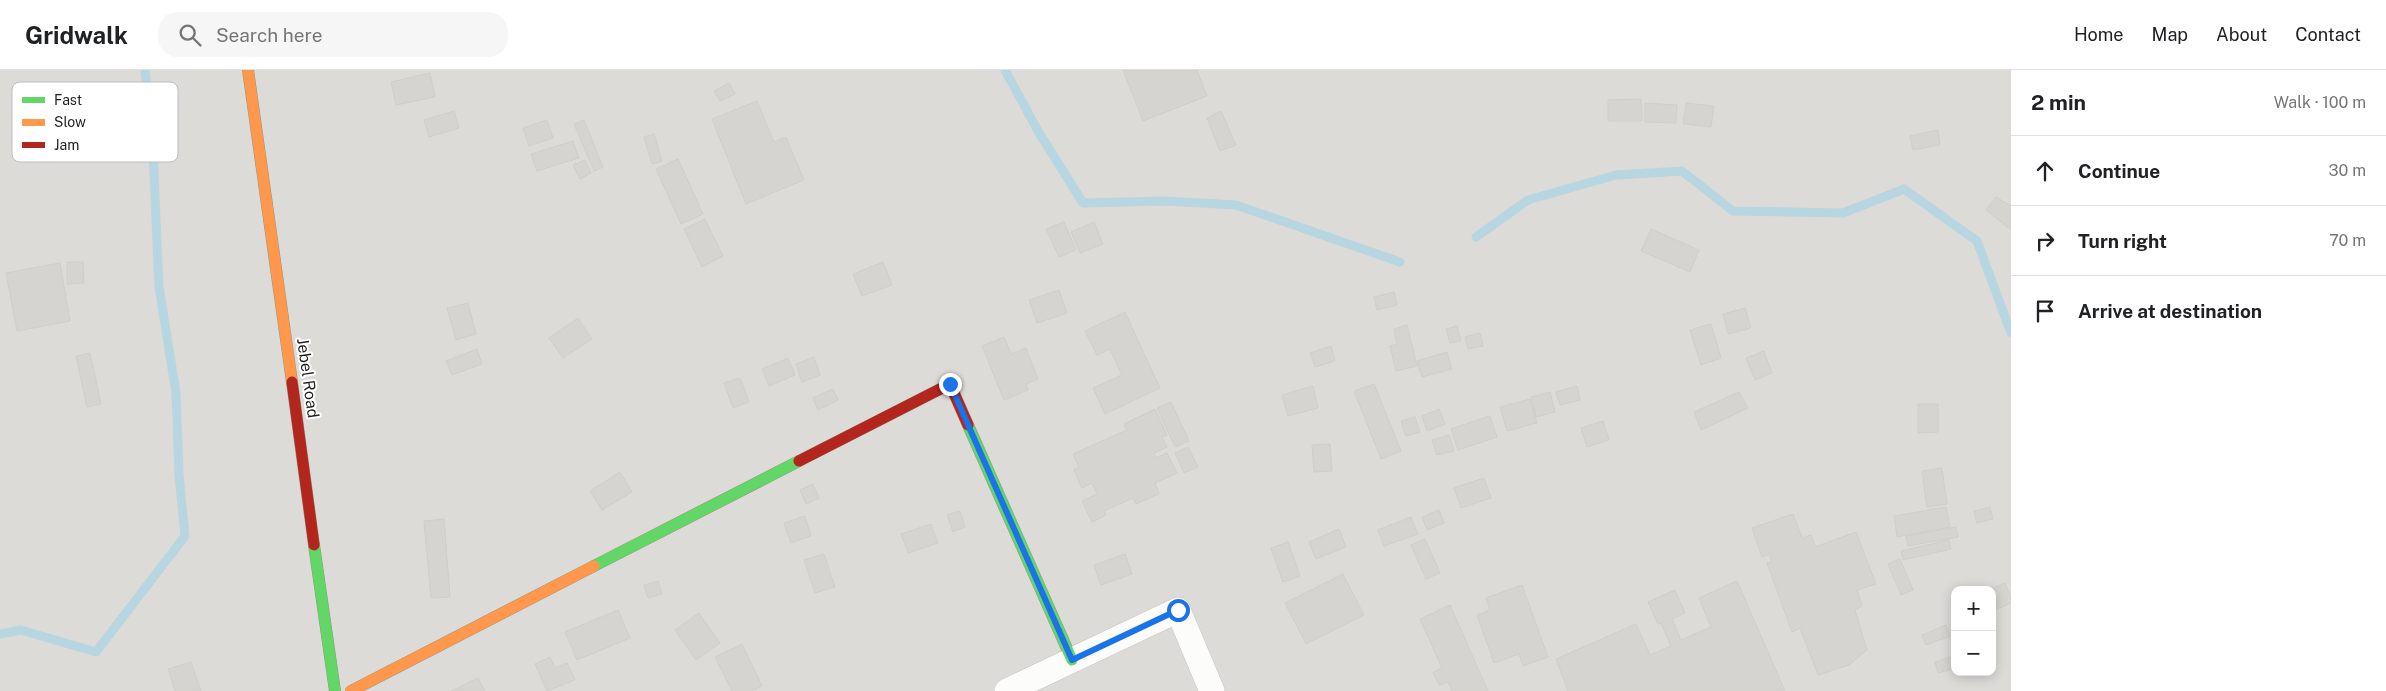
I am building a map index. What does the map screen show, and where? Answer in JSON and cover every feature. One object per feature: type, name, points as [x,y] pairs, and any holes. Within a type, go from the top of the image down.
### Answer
[{"type":"street","name":"Jebel Road","points":[[248,70],[335,691]]},
{"type":"street","points":[[351,691],[950,384],[1072,660]]},
{"type":"street","points":[[1007,691],[1178,610],[1212,691]]},
{"type":"shaded area","points":[[0,70],[2011,70],[2011,691],[0,691]]},
{"type":"building","points":[[1123,70],[1197,70],[1207,96],[1143,121]]},
{"type":"building","points":[[430,73],[435,97],[396,105],[391,82]]},
{"type":"building","points":[[729,83],[735,94],[720,101],[714,91]]},
{"type":"building","points":[[1641,99],[1642,121],[1608,121],[1608,100]]},
{"type":"building","points":[[757,101],[774,142],[786,137],[804,180],[746,204],[712,119]]},
{"type":"building","points":[[1645,103],[1677,105],[1676,123],[1645,122]]},
{"type":"building","points":[[1686,103],[1714,106],[1711,127],[1683,124]]},
{"type":"building","points":[[454,111],[459,128],[429,137],[424,120]]},
{"type":"building","points":[[1221,111],[1236,145],[1220,151],[1207,118]]},
{"type":"building","points":[[547,120],[553,138],[529,146],[523,128]]},
{"type":"building","points":[[584,120],[603,167],[594,171],[574,124]]},
{"type":"building","points":[[1938,130],[1940,145],[1913,150],[1910,136]]},
{"type":"building","points":[[654,134],[662,161],[652,164],[644,137]]},
{"type":"building","points":[[573,141],[579,158],[537,171],[531,154]]},
{"type":"building","points":[[678,159],[703,214],[681,224],[656,169]]},
{"type":"building","points":[[585,160],[591,173],[580,179],[573,165]]},
{"type":"building","points":[[1996,197],[2011,206],[2011,230],[1986,210]]},
{"type":"building","points":[[705,219],[723,256],[702,267],[684,229]]},
{"type":"building","points":[[1064,222],[1076,250],[1059,257],[1046,229]]},
{"type":"building","points":[[1094,222],[1103,244],[1080,253],[1071,232]]},
{"type":"building","points":[[1651,229],[1699,250],[1690,272],[1641,251]]},
{"type":"building","points":[[67,262],[83,262],[84,283],[67,284]]},
{"type":"building","points":[[883,262],[892,285],[862,296],[853,274]]},
{"type":"building","points":[[60,263],[70,321],[17,331],[6,273]]},
{"type":"building","points":[[1059,290],[1067,313],[1037,323],[1029,300]]},
{"type":"building","points":[[1394,292],[1397,305],[1377,310],[1374,297]]},
{"type":"building","points":[[468,303],[476,334],[456,340],[447,308]]},
{"type":"building","points":[[1745,308],[1751,328],[1728,334],[1723,314]]},
{"type":"building","points":[[1125,312],[1160,388],[1105,414],[1093,388],[1122,375],[1110,349],[1097,355],[1085,331]]},
{"type":"building","points":[[578,318],[592,339],[563,358],[549,338]]},
{"type":"building","points":[[1711,324],[1721,358],[1701,365],[1690,330]]},
{"type":"building","points":[[1407,325],[1417,366],[1396,371],[1390,346],[1397,344],[1394,329]]},
{"type":"building","points":[[1457,326],[1461,341],[1450,343],[1446,329]]},
{"type":"building","points":[[1480,333],[1483,346],[1468,349],[1465,337]]},
{"type":"building","points":[[1004,337],[1011,354],[1026,348],[1038,379],[1026,384],[1028,390],[1004,400],[982,346]]},
{"type":"building","points":[[1331,346],[1335,361],[1315,367],[1310,353]]},
{"type":"building","points":[[477,349],[482,364],[452,375],[446,361]]},
{"type":"building","points":[[1764,351],[1772,373],[1755,380],[1746,358]]},
{"type":"building","points":[[1447,352],[1452,369],[1422,377],[1417,361]]},
{"type":"building","points":[[90,353],[101,404],[87,407],[76,356]]},
{"type":"building","points":[[814,357],[820,375],[802,382],[796,364]]},
{"type":"building","points":[[788,358],[795,375],[769,386],[762,369]]},
{"type":"building","points":[[740,378],[749,402],[733,408],[724,383]]},
{"type":"building","points":[[1374,384],[1401,451],[1381,459],[1354,391]]},
{"type":"building","points":[[1313,386],[1318,408],[1288,416],[1282,395]]},
{"type":"building","points":[[1577,386],[1580,400],[1560,405],[1556,392]]},
{"type":"building","points":[[833,389],[838,400],[818,410],[813,398]]},
{"type":"building","points":[[1550,392],[1555,412],[1536,417],[1531,397]]},
{"type":"building","points":[[1739,392],[1748,408],[1701,430],[1694,412]]},
{"type":"building","points":[[1530,399],[1537,423],[1507,431],[1500,407]]},
{"type":"building","points":[[1171,402],[1189,441],[1175,447],[1157,408]]},
{"type":"building","points":[[1918,404],[1938,404],[1938,432],[1918,433]]},
{"type":"building","points":[[1155,409],[1167,435],[1162,437],[1167,447],[1154,453],[1156,458],[1167,453],[1177,473],[1155,483],[1159,494],[1136,504],[1133,498],[1104,511],[1106,515],[1092,522],[1082,501],[1097,494],[1092,483],[1082,488],[1074,470],[1079,467],[1073,454],[1127,430],[1124,424]]},
{"type":"building","points":[[1439,409],[1445,424],[1427,431],[1422,416]]},
{"type":"building","points":[[1490,416],[1497,437],[1458,450],[1451,429]]},
{"type":"building","points":[[1415,417],[1420,432],[1406,436],[1401,421]]},
{"type":"building","points":[[1603,421],[1609,440],[1587,447],[1581,428]]},
{"type":"building","points":[[1449,435],[1454,451],[1437,455],[1432,440]]},
{"type":"building","points":[[1330,444],[1332,471],[1314,472],[1312,445]]},
{"type":"building","points":[[1188,447],[1198,467],[1184,473],[1175,453]]},
{"type":"building","points":[[1942,468],[1947,504],[1927,507],[1922,471]]},
{"type":"building","points":[[620,472],[632,492],[602,510],[590,491]]},
{"type":"building","points":[[1484,478],[1491,498],[1461,508],[1454,488]]},
{"type":"building","points":[[813,484],[819,498],[806,504],[800,490]]},
{"type":"building","points":[[1946,507],[1950,527],[1897,537],[1894,516]]},
{"type":"building","points":[[1990,507],[1993,519],[1977,523],[1974,511]]},
{"type":"building","points":[[1439,510],[1444,523],[1427,530],[1422,517]]},
{"type":"building","points":[[960,511],[965,527],[953,532],[947,515]]},
{"type":"building","points":[[1793,514],[1802,538],[1811,535],[1815,547],[1856,532],[1876,584],[1857,590],[1862,606],[1855,610],[1867,650],[1849,665],[1818,675],[1800,628],[1792,632],[1767,563],[1772,562],[1769,554],[1762,557],[1752,528]]},
{"type":"building","points":[[805,516],[811,536],[791,543],[784,523]]},
{"type":"building","points":[[1411,517],[1418,534],[1384,546],[1378,530]]},
{"type":"building","points":[[444,519],[450,597],[431,598],[424,521]]},
{"type":"building","points":[[931,524],[938,543],[908,553],[901,534]]},
{"type":"building","points":[[1956,527],[1958,537],[1908,546],[1906,536]]},
{"type":"building","points":[[1339,529],[1346,547],[1316,559],[1309,542]]},
{"type":"building","points":[[1425,539],[1440,573],[1426,579],[1411,545]]},
{"type":"building","points":[[1949,540],[1951,549],[1903,560],[1901,551]]},
{"type":"building","points":[[1288,542],[1300,576],[1283,582],[1271,548]]},
{"type":"building","points":[[824,554],[835,587],[815,593],[804,560]]},
{"type":"building","points":[[1125,554],[1132,574],[1101,585],[1094,565]]},
{"type":"building","points":[[1900,559],[1913,590],[1901,595],[1888,564]]},
{"type":"building","points":[[1343,574],[1364,615],[1306,644],[1285,603]]},
{"type":"building","points":[[658,581],[662,594],[648,598],[644,585]]},
{"type":"building","points":[[1737,581],[1785,691],[1568,691],[1556,659],[1636,624],[1650,655],[1671,646],[1661,623],[1658,624],[1648,602],[1675,590],[1685,613],[1672,619],[1681,640],[1711,627],[1699,598]]},
{"type":"building","points":[[2005,583],[2011,597],[2011,603],[1996,609],[1996,587]]},
{"type":"building","points":[[1522,585],[1548,657],[1523,666],[1519,654],[1494,663],[1477,615],[1490,610],[1486,598]]},
{"type":"building","points":[[1450,605],[1488,691],[1452,691],[1448,682],[1439,685],[1433,672],[1442,668],[1420,619]]},
{"type":"building","points":[[618,610],[630,638],[577,660],[565,632]]},
{"type":"building","points":[[699,613],[720,643],[696,660],[675,630]]},
{"type":"building","points":[[1946,625],[1950,636],[1926,645],[1922,635]]},
{"type":"building","points":[[742,644],[762,686],[751,691],[732,691],[715,657]]},
{"type":"building","points":[[550,657],[555,668],[567,663],[575,680],[547,691],[535,664]]},
{"type":"building","points":[[1951,657],[1951,669],[1938,673],[1935,662]]},
{"type":"building","points":[[191,662],[201,691],[175,691],[168,669]]},
{"type":"building","points":[[478,678],[485,691],[451,691]]},
{"type":"waterway","points":[[145,70],[146,82]]},
{"type":"waterway","points":[[1005,70],[1038,131],[1083,203],[1165,201],[1236,205],[1400,262]]},
{"type":"waterway","points":[[0,634],[21,630],[96,652],[185,536],[179,475],[176,393],[159,287],[153,162]]},
{"type":"waterway","points":[[1476,237],[1528,200],[1616,175],[1682,171],[1733,211],[1843,213],[1904,189],[1977,241],[2011,333]]},
{"type":"traffic: fast","points":[[968,425],[1072,660]]},
{"type":"traffic: fast","points":[[594,566],[799,461]]},
{"type":"traffic: fast","points":[[314,545],[335,691]]},
{"type":"traffic: slow","points":[[248,70],[292,382]]},
{"type":"traffic: slow","points":[[351,691],[594,566]]},
{"type":"traffic: jam","points":[[292,382],[314,545]]},
{"type":"traffic: jam","points":[[799,461],[950,384],[968,425]]},
{"type":"route","points":[[950,384],[1072,660],[1178,610]]}]
